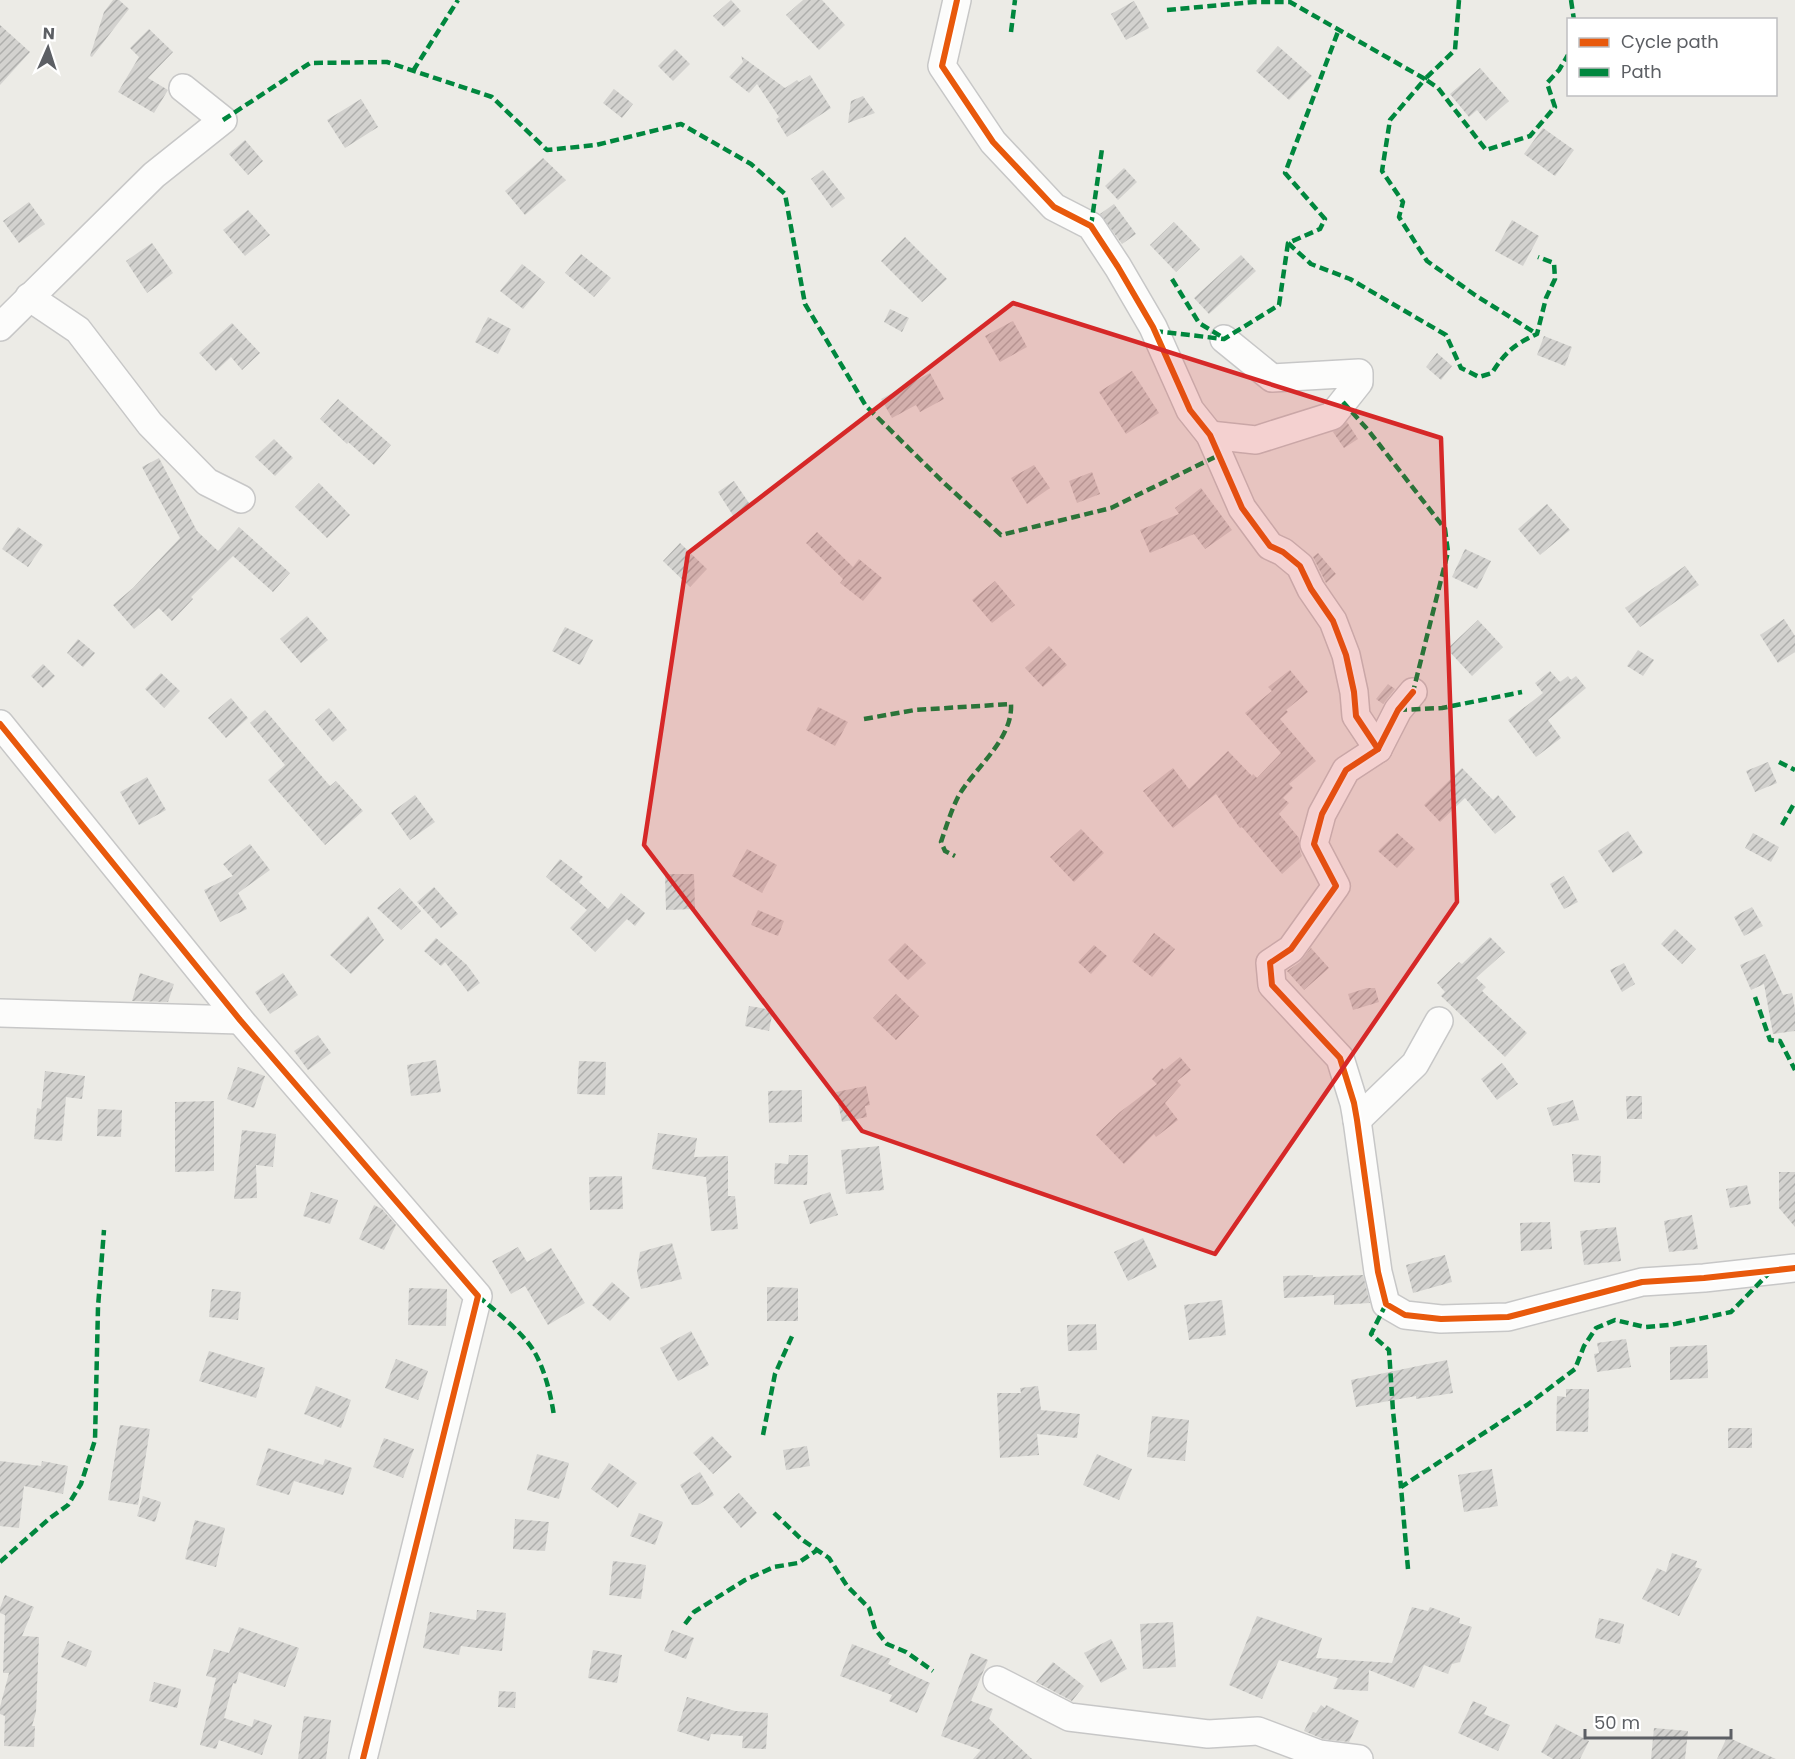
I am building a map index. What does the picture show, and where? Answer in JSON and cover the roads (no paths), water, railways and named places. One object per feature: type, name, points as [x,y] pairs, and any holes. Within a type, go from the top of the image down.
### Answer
[{"type":"street","points":[[957,0],[942,66],[993,142],[1054,207],[1090,226],[1118,267],[1153,327],[1190,410],[1210,435],[1242,508],[1270,546],[1283,552],[1300,566],[1311,589],[1333,621],[1346,656],[1354,692],[1356,716],[1378,749]]},
{"type":"street","points":[[0,327],[154,175],[223,120],[183,87]]},
{"type":"street","points":[[29,297],[78,330],[150,424],[207,482],[241,499]]},
{"type":"street","points":[[1210,435],[1256,440],[1332,416],[1359,382],[1359,373],[1272,378],[1224,339]]},
{"type":"street","points":[[1413,692],[1398,710],[1378,749],[1346,770],[1322,814],[1314,844],[1336,886],[1291,949],[1270,963],[1272,985],[1340,1058],[1357,1120],[1378,1272],[1386,1305],[1405,1315],[1441,1319],[1508,1317],[1642,1282],[1795,1268]]},
{"type":"street","points":[[0,724],[240,1020],[478,1296],[363,1759]]},
{"type":"street","points":[[0,1013],[240,1020]]},
{"type":"street","points":[[1357,1120],[1415,1064],[1439,1021]]},
{"type":"street","points":[[997,1680],[1069,1717],[1208,1734],[1258,1731],[1319,1754],[1359,1759]]}]
